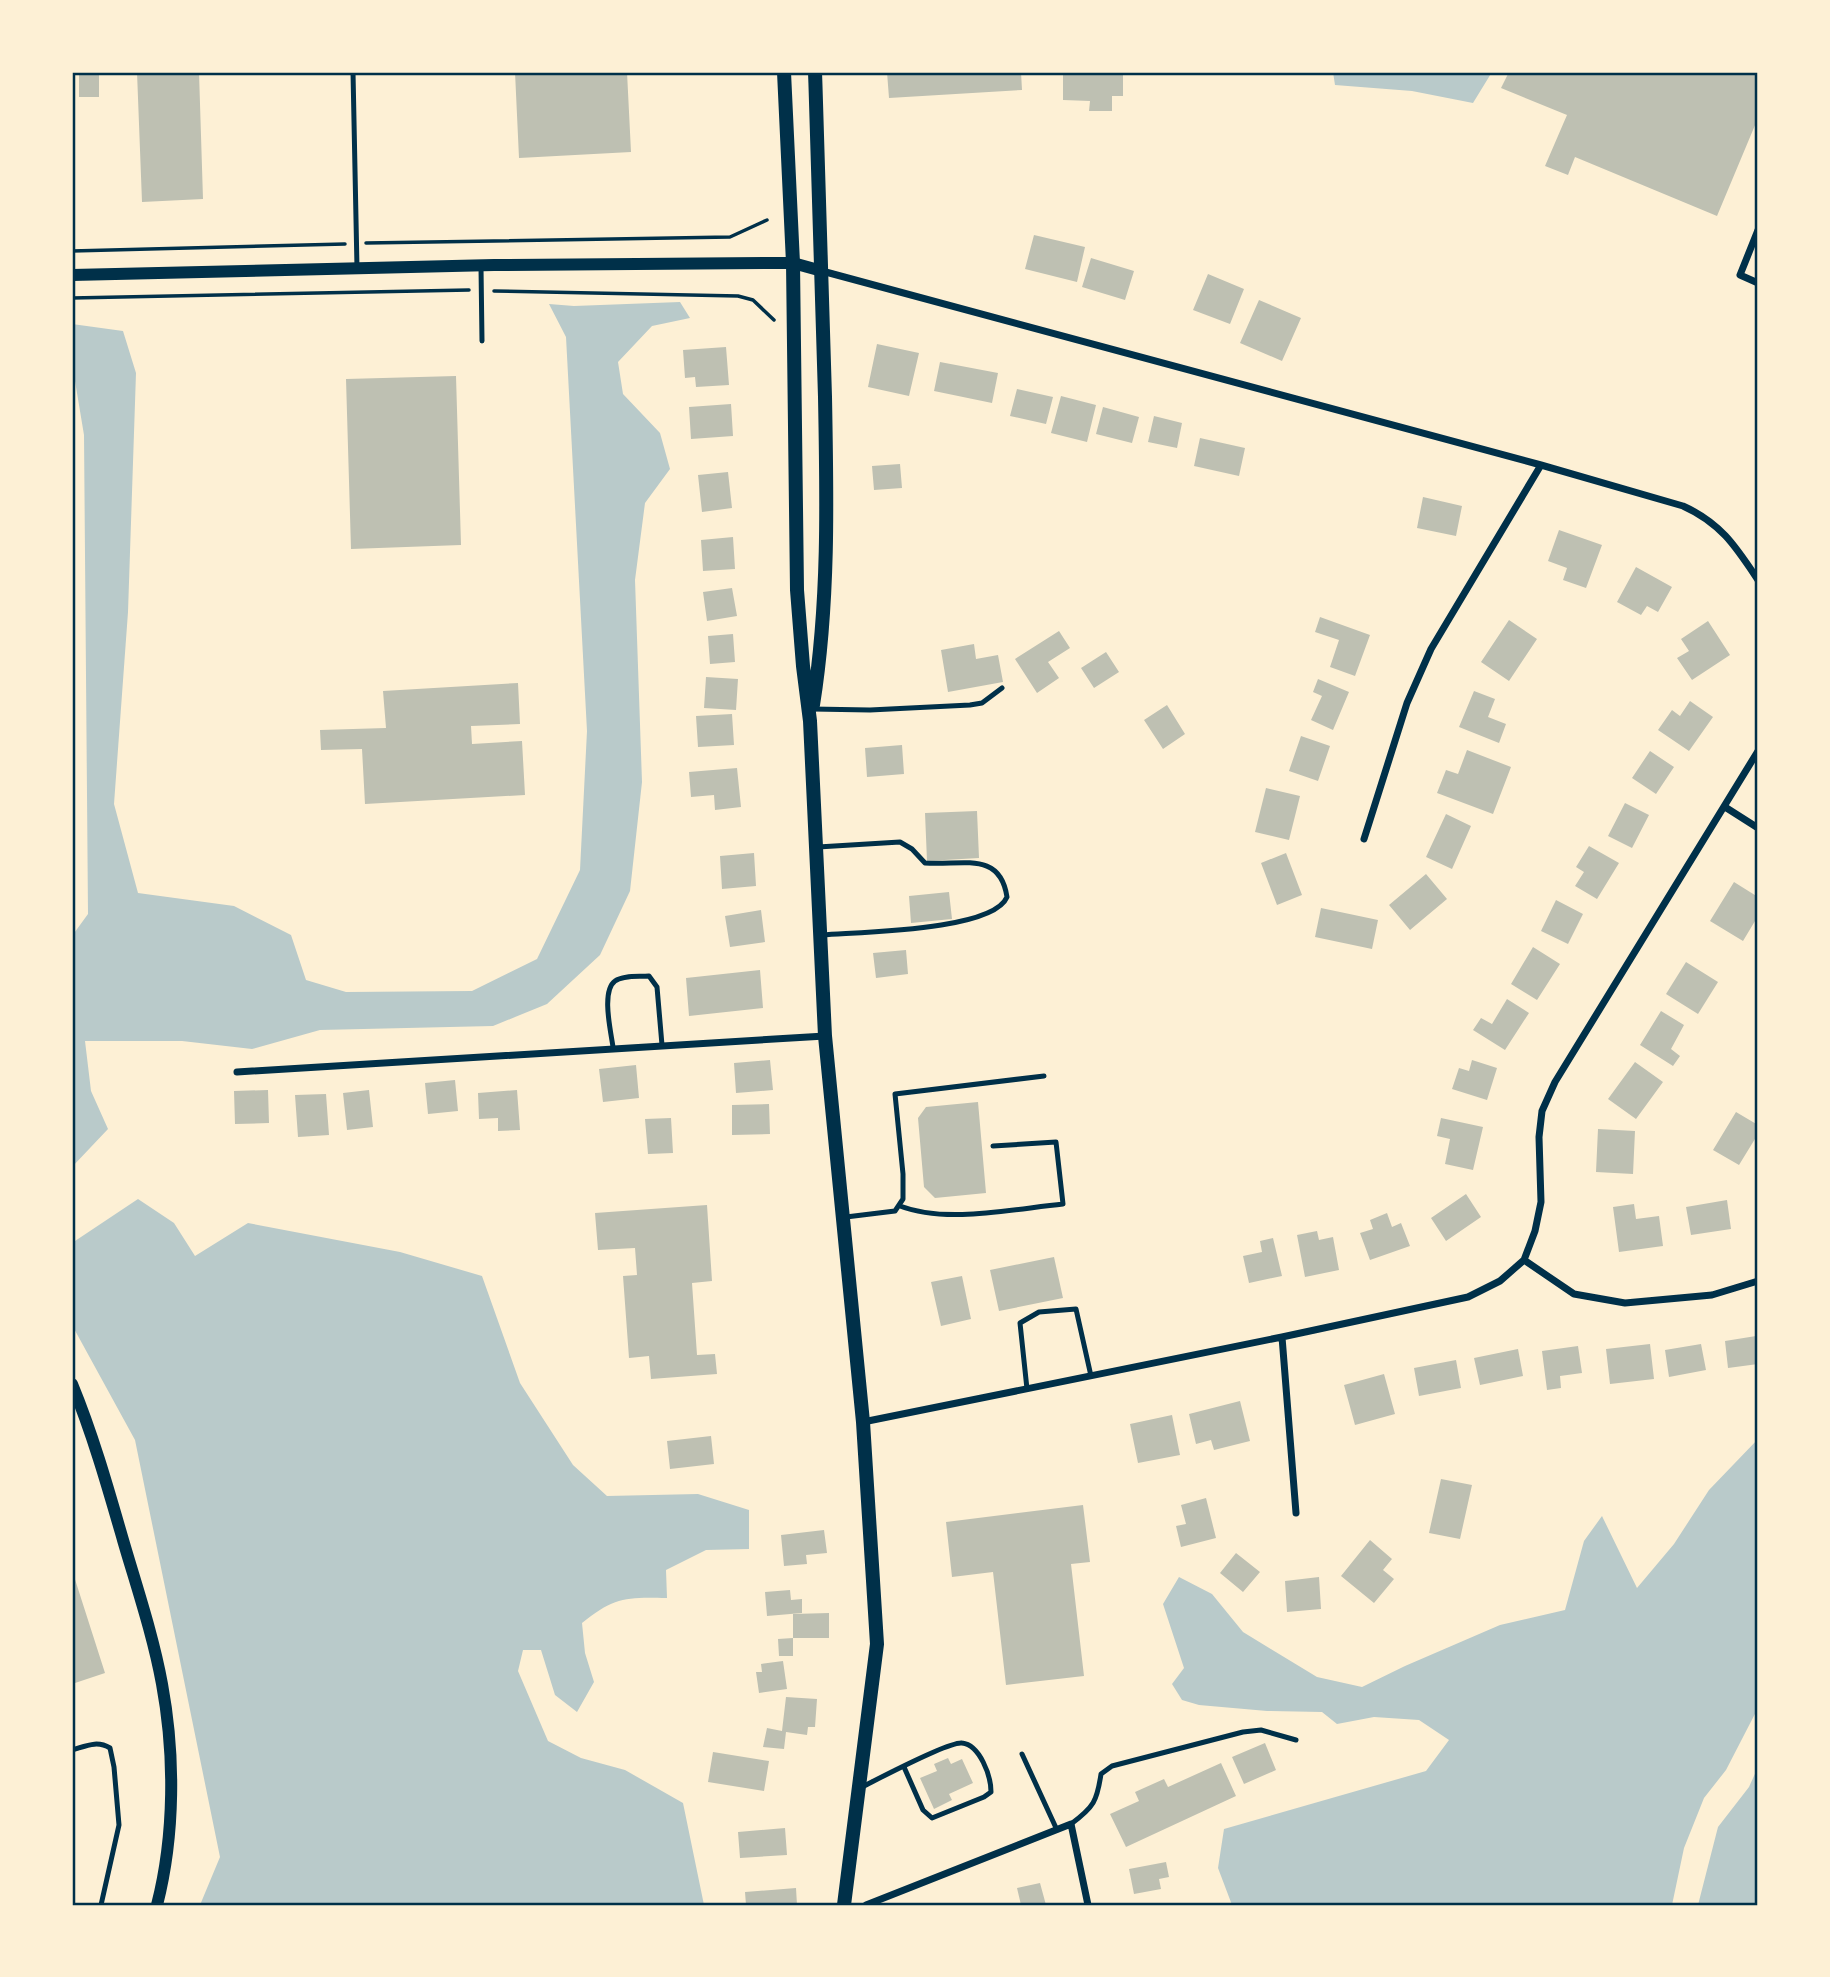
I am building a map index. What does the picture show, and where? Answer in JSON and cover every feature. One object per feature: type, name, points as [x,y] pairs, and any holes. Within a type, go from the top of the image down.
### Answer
[{"type":"main road","points":[[784,72],[793,263],[797,590],[803,666],[811,715],[825,1035],[863,1422],[877,1644],[844,1905]]},
{"type":"main road","points":[[811,715],[818,670],[826,536],[822,271],[815,72]]},
{"type":"street","points":[[1758,230],[1740,275],[1758,283]]},
{"type":"street","points":[[72,275],[481,265],[793,263],[1652,496],[1702,515],[1722,531],[1758,580]]},
{"type":"street","points":[[1364,839],[1407,704],[1431,649],[1541,465]]},
{"type":"street","points":[[863,1422],[1468,1297],[1500,1281],[1524,1261],[1535,1231],[1541,1202],[1539,1137],[1542,1111],[1555,1082],[1758,751]]},
{"type":"street","points":[[1726,807],[1758,828]]},
{"type":"street","points":[[237,1072],[825,1035]]},
{"type":"street","points":[[1524,1261],[1574,1294],[1625,1303],[1712,1295],[1758,1281]]},
{"type":"street","points":[[1282,1337],[1296,1513]]},
{"type":"street","points":[[72,1384],[99,1458],[153,1643],[162,1685],[170,1754],[170,1789],[164,1866],[157,1905]]},
{"type":"street","points":[[866,1905],[1071,1824],[1088,1905]]},
{"type":"lane","points":[[353,72],[357,268]]},
{"type":"lane","points":[[481,265],[482,341]]},
{"type":"lane","points":[[811,715],[970,705],[982,703],[1002,688]]},
{"type":"lane","points":[[816,847],[900,842],[928,863],[985,864],[993,867],[1005,884],[1007,897],[1005,902],[974,920],[820,935]]},
{"type":"lane","points":[[613,1047],[607,1000],[610,988],[614,982],[621,979],[649,976],[657,987],[662,1045]]},
{"type":"lane","points":[[843,1217],[895,1212],[903,1199],[895,1094],[1044,1076]]},
{"type":"lane","points":[[900,1206],[927,1215],[947,1216],[1063,1204],[1056,1142],[993,1146]]},
{"type":"lane","points":[[1027,1389],[1020,1323],[1039,1312],[1076,1309],[1091,1376]]},
{"type":"lane","points":[[1071,1824],[1089,1811],[1096,1802],[1101,1774],[1112,1766],[1243,1732],[1261,1730],[1296,1740]]},
{"type":"lane","points":[[72,1750],[100,1742],[110,1748],[114,1766],[120,1825],[101,1905]]},
{"type":"lane","points":[[859,1789],[904,1767],[952,1745],[962,1743],[972,1747],[980,1756],[991,1792],[932,1818],[923,1810],[904,1767]]},
{"type":"lane","points":[[1022,1754],[1057,1830]]},
{"type":"path","points":[[72,251],[730,237],[766,220]]},
{"type":"path","points":[[72,298],[481,291],[738,296],[753,300],[774,320]]},
{"type":"shaded area","points":[[1333,72],[1492,72],[1473,103],[1412,91],[1335,85]]},
{"type":"shaded area","points":[[680,302],[690,318],[652,326],[618,362],[623,394],[660,433],[670,469],[645,503],[635,580],[642,782],[630,891],[600,955],[547,1004],[493,1026],[320,1030],[252,1049],[182,1041],[85,1041],[91,1091],[108,1129],[72,1167],[72,936],[88,914],[84,435],[72,363],[72,324],[123,331],[136,373],[128,612],[114,804],[138,893],[234,906],[291,935],[306,980],[346,992],[472,991],[537,959],[580,870],[587,731],[566,337],[549,304],[574,306]]},
{"type":"shaded area","points":[[138,1199],[174,1223],[195,1256],[248,1223],[400,1252],[482,1276],[520,1383],[573,1465],[607,1496],[698,1494],[749,1510],[749,1549],[706,1550],[666,1570],[667,1598],[621,1600],[603,1608],[582,1623],[585,1653],[594,1682],[577,1712],[555,1695],[541,1650],[523,1650],[518,1671],[548,1741],[581,1758],[625,1770],[683,1803],[704,1905],[200,1905],[220,1857],[135,1440],[72,1325],[72,1243]]},
{"type":"shaded area","points":[[1758,1439],[1758,1708],[1726,1770],[1704,1798],[1684,1848],[1672,1905],[1232,1905],[1218,1868],[1224,1829],[1426,1771],[1449,1740],[1419,1720],[1374,1717],[1337,1724],[1322,1712],[1267,1711],[1199,1705],[1182,1700],[1172,1684],[1184,1668],[1163,1604],[1179,1577],[1212,1594],[1243,1632],[1317,1677],[1362,1687],[1500,1625],[1565,1610],[1584,1541],[1602,1516],[1637,1588],[1674,1544],[1709,1490]]},
{"type":"shaded area","points":[[1758,1767],[1758,1905],[1698,1905],[1718,1827],[1749,1787]]},
{"type":"building","points":[[79,72],[99,72],[99,97],[79,97]]},
{"type":"building","points":[[137,72],[199,72],[203,199],[142,202]]},
{"type":"building","points":[[515,72],[627,72],[631,152],[519,158]]},
{"type":"building","points":[[887,72],[1021,72],[1022,90],[889,98]]},
{"type":"building","points":[[1509,72],[1758,72],[1758,118],[1717,216],[1575,157],[1568,175],[1545,166],[1567,115],[1501,88]]},
{"type":"building","points":[[1063,74],[1123,75],[1123,96],[1112,96],[1112,111],[1089,111],[1090,101],[1063,100]]},
{"type":"building","points":[[1034,235],[1085,247],[1077,282],[1025,269]]},
{"type":"building","points":[[1091,258],[1134,271],[1125,300],[1082,287]]},
{"type":"building","points":[[1208,274],[1244,289],[1230,324],[1193,310]]},
{"type":"building","points":[[1259,300],[1301,318],[1282,361],[1240,343]]},
{"type":"building","points":[[877,344],[919,353],[909,396],[868,387]]},
{"type":"building","points":[[726,347],[729,385],[696,387],[695,377],[685,378],[683,350]]},
{"type":"building","points":[[940,362],[998,373],[992,403],[934,391]]},
{"type":"building","points":[[456,376],[461,545],[351,549],[346,379]]},
{"type":"building","points":[[1017,389],[1053,397],[1046,424],[1010,416]]},
{"type":"building","points":[[1061,396],[1096,405],[1087,442],[1051,433]]},
{"type":"building","points":[[731,404],[733,436],[691,439],[689,407]]},
{"type":"building","points":[[1103,407],[1139,417],[1132,443],[1096,434]]},
{"type":"building","points":[[1154,416],[1182,423],[1177,448],[1148,442]]},
{"type":"building","points":[[1200,438],[1245,448],[1239,476],[1194,466]]},
{"type":"building","points":[[900,464],[902,488],[874,490],[872,466]]},
{"type":"building","points":[[728,472],[732,508],[702,512],[698,475]]},
{"type":"building","points":[[1423,497],[1462,506],[1456,536],[1417,528]]},
{"type":"building","points":[[1559,530],[1602,545],[1586,588],[1563,580],[1567,568],[1548,561]]},
{"type":"building","points":[[733,537],[735,569],[703,571],[701,540]]},
{"type":"building","points":[[1636,567],[1672,587],[1658,612],[1647,606],[1641,615],[1617,602]]},
{"type":"building","points":[[732,588],[737,616],[707,621],[703,592]]},
{"type":"building","points":[[1320,617],[1370,635],[1355,676],[1330,667],[1339,640],[1315,632]]},
{"type":"building","points":[[1509,620],[1537,639],[1509,681],[1481,662]]},
{"type":"building","points":[[1708,621],[1730,655],[1692,680],[1677,658],[1689,651],[1681,639]]},
{"type":"building","points":[[1059,631],[1070,648],[1048,662],[1059,678],[1037,693],[1015,659]]},
{"type":"building","points":[[733,634],[735,662],[710,664],[708,636]]},
{"type":"building","points":[[974,644],[976,659],[998,655],[1003,682],[948,692],[941,650]]},
{"type":"building","points":[[1106,652],[1119,672],[1094,688],[1081,668]]},
{"type":"building","points":[[706,677],[738,679],[736,710],[704,708]]},
{"type":"building","points":[[1318,679],[1349,692],[1333,730],[1311,720],[1322,696],[1313,692]]},
{"type":"building","points":[[518,683],[520,724],[471,726],[472,744],[522,741],[525,795],[365,804],[362,749],[321,750],[320,730],[386,728],[383,691]]},
{"type":"building","points":[[1474,691],[1495,699],[1488,717],[1506,724],[1499,743],[1459,727]]},
{"type":"building","points":[[1690,701],[1713,717],[1689,751],[1658,730],[1672,710],[1680,716]]},
{"type":"building","points":[[1167,705],[1185,734],[1163,749],[1144,720]]},
{"type":"building","points":[[732,714],[734,745],[698,747],[696,716]]},
{"type":"building","points":[[1301,736],[1330,746],[1318,781],[1289,771]]},
{"type":"building","points":[[902,745],[904,774],[867,777],[865,748]]},
{"type":"building","points":[[1467,750],[1511,767],[1493,814],[1437,793],[1446,770],[1458,774]]},
{"type":"building","points":[[1650,751],[1674,767],[1656,794],[1632,778]]},
{"type":"building","points":[[737,768],[741,807],[715,810],[714,795],[691,797],[689,772]]},
{"type":"building","points":[[1266,788],[1300,796],[1289,840],[1255,832]]},
{"type":"building","points":[[1625,803],[1649,815],[1632,848],[1608,836]]},
{"type":"building","points":[[977,811],[979,858],[927,861],[925,813]]},
{"type":"building","points":[[1446,814],[1471,826],[1452,869],[1426,857]]},
{"type":"building","points":[[1589,846],[1619,863],[1597,899],[1575,886],[1584,872],[1576,867]]},
{"type":"building","points":[[754,853],[756,886],[722,889],[720,856]]},
{"type":"building","points":[[1286,853],[1302,895],[1277,905],[1261,863]]},
{"type":"building","points":[[1426,874],[1447,899],[1410,930],[1389,905]]},
{"type":"building","points":[[1734,882],[1758,897],[1758,916],[1743,941],[1710,921]]},
{"type":"building","points":[[949,892],[952,919],[911,923],[909,896]]},
{"type":"building","points":[[1556,900],[1583,914],[1568,944],[1541,931]]},
{"type":"building","points":[[1321,908],[1378,920],[1372,949],[1315,937]]},
{"type":"building","points":[[761,910],[765,942],[730,947],[725,916]]},
{"type":"building","points":[[1533,947],[1560,964],[1537,1000],[1511,984]]},
{"type":"building","points":[[906,950],[908,974],[876,978],[873,953]]},
{"type":"building","points":[[1686,962],[1718,982],[1698,1014],[1666,994]]},
{"type":"building","points":[[760,970],[763,1008],[689,1016],[686,978]]},
{"type":"building","points":[[1507,999],[1529,1013],[1505,1050],[1473,1030],[1481,1018],[1492,1024]]},
{"type":"building","points":[[1661,1011],[1684,1025],[1671,1049],[1680,1056],[1673,1066],[1640,1045]]},
{"type":"building","points":[[770,1060],[773,1090],[736,1093],[734,1063]]},
{"type":"building","points":[[1472,1060],[1497,1068],[1487,1100],[1452,1089],[1459,1068],[1469,1071]]},
{"type":"building","points":[[1635,1062],[1663,1082],[1636,1119],[1608,1099]]},
{"type":"building","points":[[636,1065],[639,1098],[603,1102],[599,1069]]},
{"type":"building","points":[[455,1080],[458,1111],[428,1114],[425,1083]]},
{"type":"building","points":[[268,1090],[269,1123],[235,1124],[234,1091]]},
{"type":"building","points":[[369,1090],[373,1127],[347,1130],[343,1093]]},
{"type":"building","points":[[517,1090],[520,1130],[498,1131],[498,1118],[479,1119],[478,1093]]},
{"type":"building","points":[[326,1094],[329,1135],[298,1137],[295,1095]]},
{"type":"building","points":[[978,1102],[986,1193],[935,1198],[924,1187],[918,1118],[926,1107]]},
{"type":"building","points":[[769,1104],[770,1134],[732,1135],[732,1105]]},
{"type":"building","points":[[1736,1112],[1758,1125],[1758,1134],[1739,1165],[1713,1150]]},
{"type":"building","points":[[671,1118],[673,1153],[648,1154],[645,1119]]},
{"type":"building","points":[[1441,1118],[1483,1127],[1473,1170],[1445,1164],[1450,1139],[1437,1136]]},
{"type":"building","points":[[1598,1129],[1635,1131],[1633,1174],[1596,1172]]},
{"type":"building","points":[[1466,1194],[1481,1217],[1446,1241],[1431,1218]]},
{"type":"building","points":[[1727,1200],[1731,1229],[1691,1235],[1686,1207]]},
{"type":"building","points":[[1634,1204],[1636,1219],[1659,1216],[1663,1246],[1619,1252],[1613,1207]]},
{"type":"building","points":[[707,1205],[712,1281],[692,1283],[697,1355],[715,1354],[717,1374],[651,1379],[649,1356],[629,1358],[623,1276],[637,1275],[635,1248],[598,1250],[595,1213]]},
{"type":"building","points":[[1387,1213],[1392,1227],[1401,1223],[1410,1246],[1370,1260],[1360,1233],[1373,1229],[1370,1220]]},
{"type":"building","points":[[1317,1231],[1319,1240],[1333,1237],[1339,1270],[1305,1277],[1297,1235]]},
{"type":"building","points":[[1273,1238],[1282,1276],[1249,1283],[1243,1256],[1262,1252],[1260,1241]]},
{"type":"building","points":[[1054,1257],[1063,1298],[999,1311],[990,1270]]},
{"type":"building","points":[[962,1276],[971,1319],[941,1326],[931,1282]]},
{"type":"building","points":[[1756,1336],[1758,1364],[1728,1368],[1725,1341]]},
{"type":"building","points":[[1650,1344],[1654,1379],[1610,1384],[1606,1349]]},
{"type":"building","points":[[1701,1344],[1706,1370],[1669,1377],[1665,1350]]},
{"type":"building","points":[[1578,1346],[1582,1373],[1560,1376],[1561,1388],[1547,1390],[1542,1351]]},
{"type":"building","points":[[1518,1349],[1523,1376],[1480,1385],[1474,1358]]},
{"type":"building","points":[[1456,1360],[1461,1388],[1419,1396],[1414,1368]]},
{"type":"building","points":[[1384,1374],[1395,1414],[1355,1425],[1344,1385]]},
{"type":"building","points":[[1240,1401],[1250,1441],[1214,1450],[1211,1440],[1196,1444],[1189,1414]]},
{"type":"building","points":[[1172,1415],[1180,1455],[1138,1463],[1130,1424]]},
{"type":"building","points":[[711,1436],[714,1464],[670,1469],[667,1441]]},
{"type":"building","points":[[1441,1479],[1472,1485],[1460,1539],[1429,1533]]},
{"type":"building","points":[[1206,1498],[1216,1538],[1181,1547],[1176,1526],[1186,1524],[1181,1505]]},
{"type":"building","points":[[1083,1505],[1090,1562],[1071,1564],[1084,1676],[1006,1685],[993,1572],[952,1577],[946,1522]]},
{"type":"building","points":[[824,1530],[827,1553],[806,1555],[807,1564],[784,1566],[781,1535]]},
{"type":"building","points":[[1370,1540],[1392,1559],[1383,1570],[1394,1579],[1374,1603],[1341,1576]]},
{"type":"building","points":[[1236,1553],[1260,1572],[1243,1592],[1220,1573]]},
{"type":"building","points":[[72,1570],[105,1673],[72,1684]]},
{"type":"building","points":[[1319,1577],[1321,1609],[1287,1612],[1285,1581]]},
{"type":"building","points":[[790,1590],[791,1600],[802,1599],[802,1613],[767,1616],[765,1592]]},
{"type":"building","points":[[829,1613],[829,1638],[793,1638],[793,1614]]},
{"type":"building","points":[[793,1638],[793,1656],[779,1656],[778,1639]]},
{"type":"building","points":[[783,1661],[787,1689],[759,1693],[756,1672],[762,1672],[761,1664]]},
{"type":"building","points":[[786,1697],[817,1699],[815,1727],[808,1727],[807,1735],[786,1732],[784,1749],[763,1747],[767,1728],[782,1731]]},
{"type":"building","points":[[1265,1743],[1276,1770],[1244,1784],[1232,1757]]},
{"type":"building","points":[[713,1752],[769,1761],[764,1791],[708,1782]]},
{"type":"building","points":[[948,1758],[951,1764],[962,1759],[973,1783],[949,1794],[952,1800],[934,1809],[920,1778],[937,1771],[934,1764]]},
{"type":"building","points":[[1221,1763],[1236,1796],[1126,1847],[1110,1814],[1139,1801],[1135,1792],[1164,1779],[1168,1787]]},
{"type":"building","points":[[785,1828],[787,1855],[740,1858],[738,1832]]},
{"type":"building","points":[[1166,1862],[1169,1877],[1159,1879],[1161,1889],[1134,1894],[1129,1869]]},
{"type":"building","points":[[1040,1883],[1046,1905],[1021,1905],[1017,1888]]},
{"type":"building","points":[[796,1888],[797,1905],[746,1905],[745,1892]]}]
